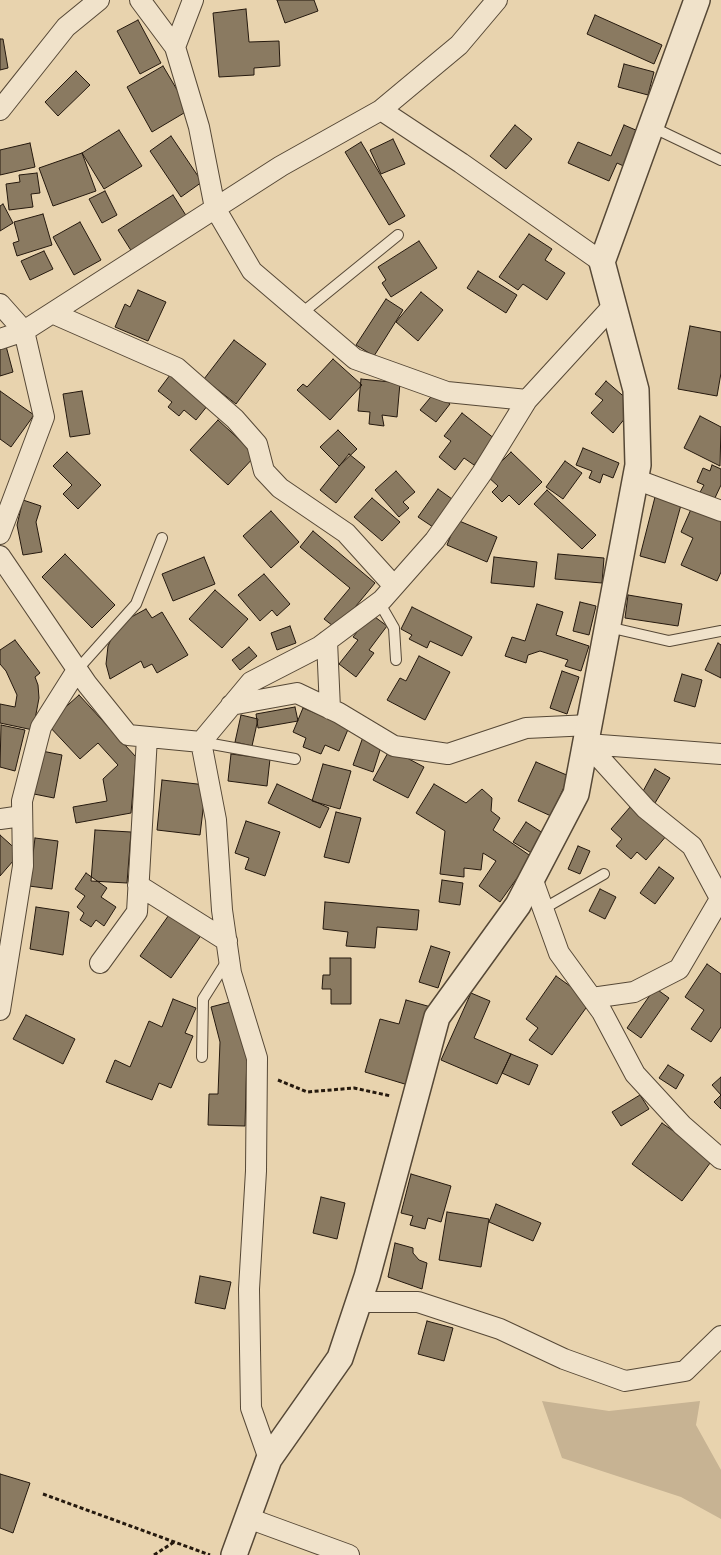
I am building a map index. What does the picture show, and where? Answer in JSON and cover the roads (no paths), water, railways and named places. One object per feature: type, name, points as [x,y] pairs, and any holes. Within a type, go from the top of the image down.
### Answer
[{"type":"street","points":[[0,108],[66,27],[99,0]]},
{"type":"street","points":[[140,0],[175,47],[199,127],[215,208],[252,271],[355,359],[447,392],[527,400]]},
{"type":"street","points":[[175,47],[192,0]]},
{"type":"street","points":[[0,339],[24,331],[281,166],[381,110],[459,45],[497,0]]},
{"type":"street","points":[[234,1555],[269,1459],[340,1358],[359,1302],[437,1017],[518,905],[576,794],[638,465],[636,390],[602,262],[697,0]]},
{"type":"street","points":[[381,110],[461,163],[602,262]]},
{"type":"street","points":[[0,304],[24,331],[44,417],[0,534]]},
{"type":"street","points":[[269,1459],[251,1408],[249,1289],[256,1172],[257,1058],[231,973],[222,910],[216,820],[201,742],[251,682],[327,641],[379,602],[440,532],[482,473],[527,400],[613,306]]},
{"type":"street","points":[[52,313],[177,368],[235,418],[257,444],[264,471],[280,488],[346,533],[394,586]]},
{"type":"street","points":[[635,479],[721,511]]},
{"type":"street","points":[[0,556],[77,670],[128,735],[201,742]]},
{"type":"street","points":[[327,641],[330,709]]},
{"type":"street","points":[[0,1010],[23,866],[22,801],[41,727],[77,670]]},
{"type":"street","points":[[231,705],[297,693],[330,709],[394,746],[448,754],[526,728],[588,734],[721,754]]},
{"type":"street","points":[[588,734],[646,809],[692,846],[721,900],[679,968],[634,992],[592,998]]},
{"type":"street","points":[[100,963],[137,912],[147,737]]},
{"type":"street","points":[[0,819],[22,816]]},
{"type":"street","points":[[532,878],[559,953],[602,1012],[635,1074],[682,1125],[721,1159]]},
{"type":"street","points":[[138,885],[228,949]]},
{"type":"street","points":[[359,1302],[418,1302],[500,1329],[564,1358],[625,1381],[685,1371],[721,1336]]},
{"type":"street","points":[[248,1518],[349,1555]]},
{"type":"lane","points":[[651,127],[721,160]]},
{"type":"lane","points":[[302,313],[398,235]]},
{"type":"lane","points":[[77,670],[136,604],[162,538]]},
{"type":"lane","points":[[379,602],[394,628],[396,660]]},
{"type":"lane","points":[[608,627],[669,640],[721,630]]},
{"type":"lane","points":[[201,742],[295,759]]},
{"type":"lane","points":[[543,909],[604,874]]},
{"type":"lane","points":[[202,1057],[203,999],[228,949]]}]
